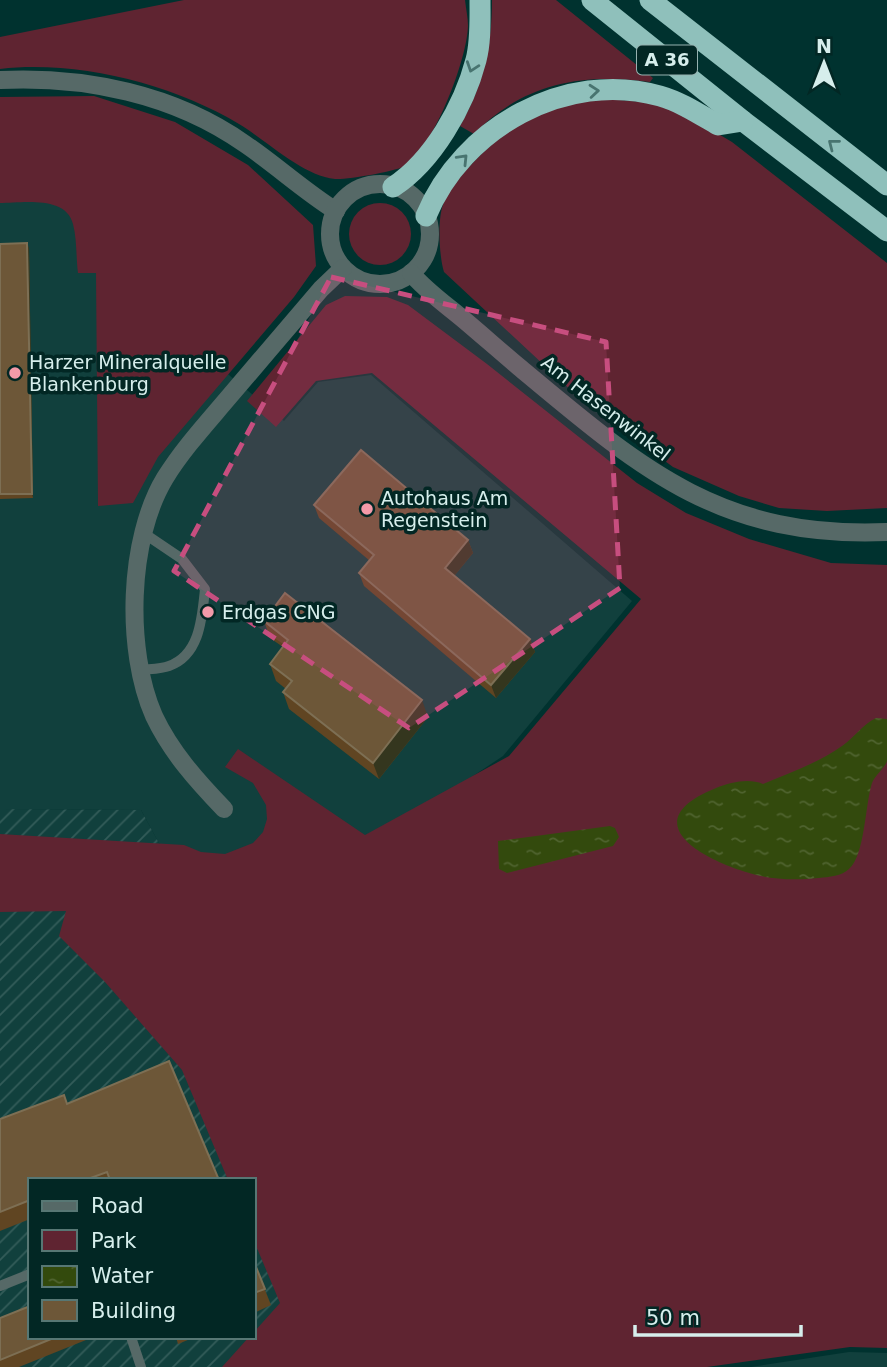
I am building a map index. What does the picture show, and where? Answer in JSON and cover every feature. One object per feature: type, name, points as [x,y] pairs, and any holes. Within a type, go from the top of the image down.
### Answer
[{"type":"highway","points":[[393,187],[425,159],[447,128],[476,60],[481,25],[480,0]]},
{"type":"highway","name":"A 36","points":[[592,0],[743,121],[887,231]]},
{"type":"highway","name":"A 36","points":[[650,0],[887,185]]},
{"type":"highway","points":[[426,216],[443,183],[486,136],[529,109],[565,96],[589,91],[634,91],[682,104],[718,125],[743,121]]},
{"type":"street","points":[[0,80],[46,79],[79,82],[164,102],[243,142],[336,211]]},
{"type":"street","points":[[378,185],[393,187],[413,197],[426,216],[428,247],[411,273],[399,280],[380,284],[360,280],[343,268],[333,251],[331,224],[336,211],[350,194],[378,185]]},
{"type":"street","points":[[224,809],[189,773],[154,715],[141,670],[134,619],[142,532],[164,481],[188,443],[321,289],[343,268]]},
{"type":"street","name":"Am Hasenwinkel","points":[[411,273],[605,439],[680,488],[707,501],[772,523],[813,531],[887,532]]},
{"type":"lane","points":[[141,670],[170,666],[193,649],[203,614],[205,589],[182,559],[142,532]]},
{"type":"lane","points":[[0,1286],[28,1275]]},
{"type":"lane","points":[[132,1339],[141,1367]]},
{"type":"highlighted area","points":[[331,277],[606,342],[620,588],[409,728],[174,571]]},
{"type":"shaded area","points":[[76,156],[217,365],[284,421],[318,382],[371,375],[632,601],[503,756],[443,796],[200,919],[141,810],[0,809],[0,160]]},
{"type":"shaded area","points":[[0,809],[141,810],[200,919],[294,1306],[234,1367],[0,1367]]},
{"type":"shaded area","points":[[849,1352],[887,1353],[887,1367],[751,1367]]},
{"type":"green space","points":[[184,0],[465,0],[468,26],[462,59],[447,101],[428,140],[417,155],[402,167],[341,179],[310,172],[239,124],[184,97],[155,87],[124,78],[61,68],[0,69],[0,37]]},
{"type":"green space","points":[[492,0],[556,0],[653,78],[650,82],[600,79],[555,86],[513,103],[474,134],[460,126],[475,96],[485,65]]},
{"type":"green space","points":[[94,96],[175,122],[248,165],[313,225],[316,266],[294,297],[158,457],[133,503],[98,506],[96,273],[78,273],[73,224],[62,208],[30,202],[0,203],[0,97]]},
{"type":"green space","points":[[607,99],[655,103],[688,116],[732,142],[887,263],[887,508],[827,511],[779,508],[739,496],[673,467],[575,394],[444,272],[440,237],[442,209],[449,192],[475,161],[495,141],[531,116],[564,104]]},
{"type":"green space","points":[[380,203],[402,212],[411,234],[402,256],[380,265],[358,256],[349,234],[358,212]]},
{"type":"green space","points":[[345,296],[387,297],[408,305],[637,483],[686,513],[749,539],[831,563],[887,565],[887,1348],[850,1347],[707,1367],[222,1367],[247,1339],[256,1339],[256,1330],[280,1303],[256,1246],[256,1178],[227,1178],[182,1070],[105,982],[59,936],[66,911],[0,912],[0,834],[184,845],[201,852],[225,854],[253,843],[263,832],[267,819],[266,805],[253,783],[225,767],[238,749],[365,835],[509,756],[641,599],[372,373],[316,381],[276,427],[247,401],[326,305]]},
{"type":"water","points":[[876,718],[887,719],[887,761],[872,783],[858,853],[849,869],[839,875],[782,879],[741,871],[702,853],[687,841],[678,829],[679,815],[690,802],[728,784],[746,781],[763,784],[823,758]]},
{"type":"water","points":[[610,826],[615,828],[619,837],[613,846],[507,873],[499,869],[498,841]]},
{"type":"building","name":"Harzer Mineralquelle Blankenburg","points":[[27,243],[32,494],[0,494],[0,244]]},
{"type":"building","points":[[361,450],[468,540],[445,568],[530,639],[491,685],[359,573],[374,555],[314,505]]},
{"type":"building","points":[[285,593],[422,700],[373,763],[283,692],[292,681],[270,664],[288,640],[264,621]]},
{"type":"building","points":[[169,1061],[218,1178],[109,1178],[107,1172],[90,1178],[28,1178],[28,1201],[0,1212],[0,1119],[64,1095],[67,1104]]},
{"type":"building","points":[[256,1267],[265,1289],[256,1292]]},
{"type":"building","points":[[28,1307],[28,1339],[51,1339],[0,1360],[0,1318]]},
{"type":"place","name":"Harzer Mineralquelle Blankenburg","points":[[15,373]]},
{"type":"place","name":"Autohaus Am Regenstein","points":[[367,509]]},
{"type":"place","name":"Erdgas CNG","points":[[208,612]]}]
